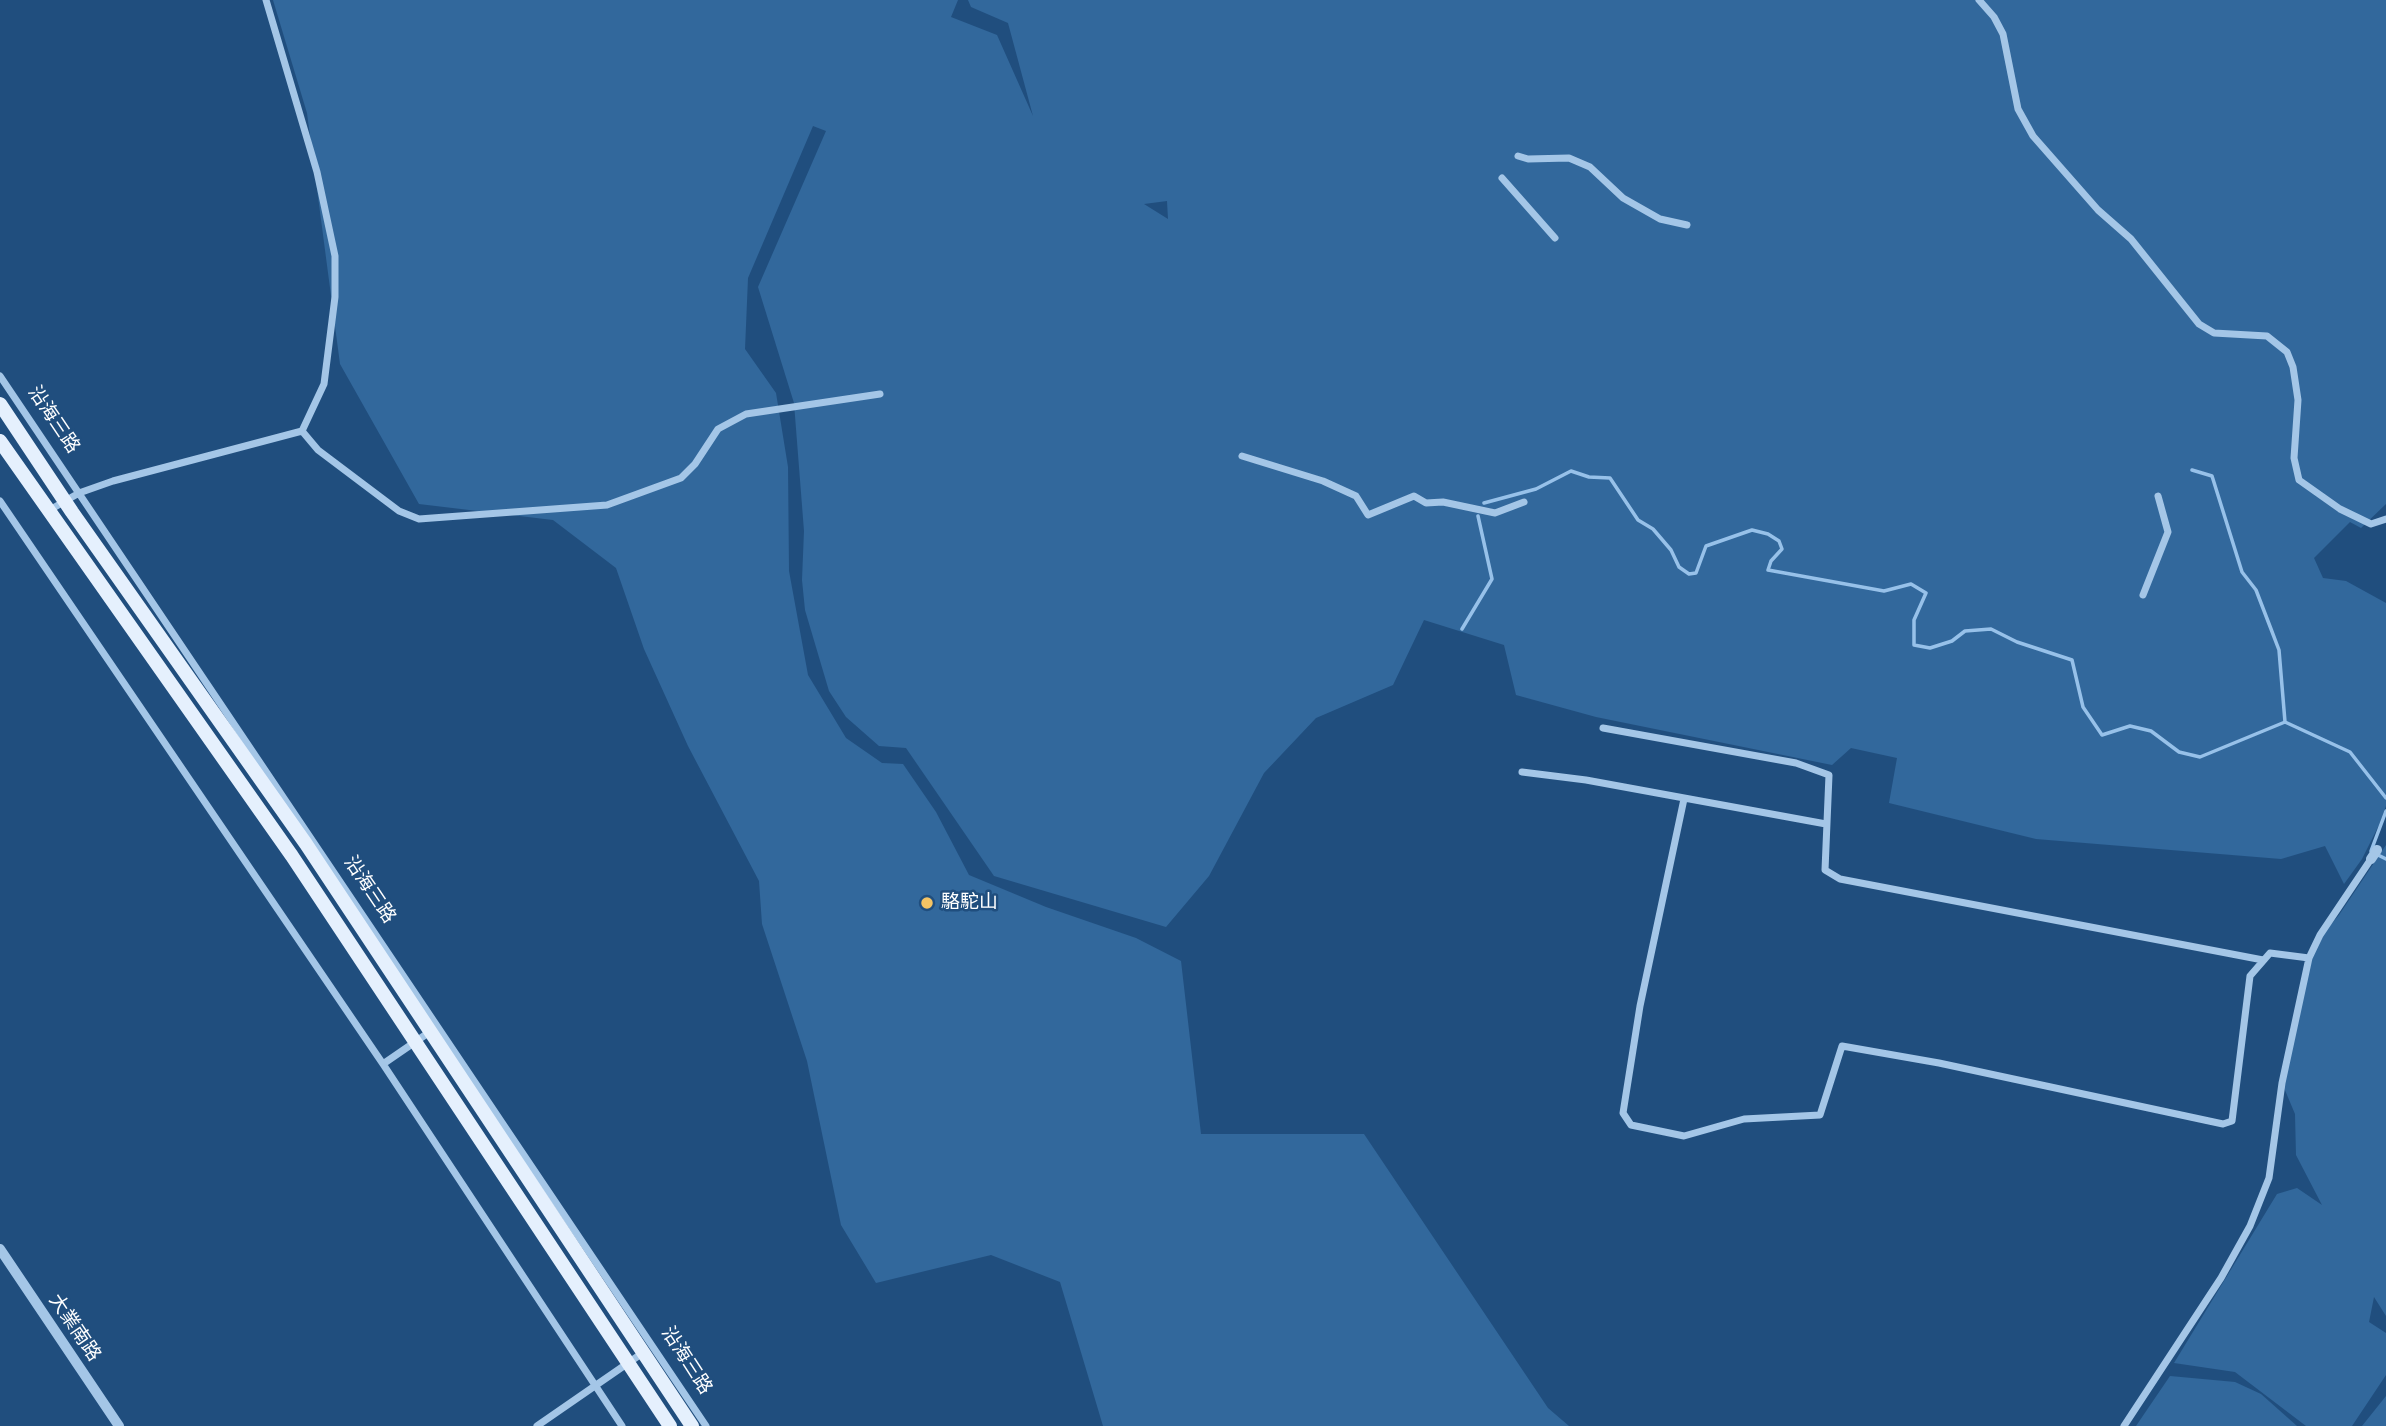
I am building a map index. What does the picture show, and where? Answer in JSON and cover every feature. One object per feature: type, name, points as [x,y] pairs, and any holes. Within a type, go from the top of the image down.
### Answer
[{"type":"main road","name":"沿海三路","points":[[0,404],[64,501],[434,1029],[648,1349],[689,1421]]},
{"type":"main road","points":[[0,441],[292,856],[670,1426]]},
{"type":"street","points":[[265,0],[317,172],[335,256],[335,298],[324,384],[302,431]]},
{"type":"street","points":[[1979,0],[1994,17],[2003,34],[2018,109],[2032,136],[2098,209],[2140,249],[2199,324],[2214,333],[2267,335],[2287,352],[2293,367],[2298,400],[2294,458],[2299,480],[2340,509],[2371,524],[2386,519]]},
{"type":"street","points":[[1518,156],[1528,159],[1569,158],[1590,167],[1623,198],[1660,219],[1687,225]]},
{"type":"street","points":[[1502,178],[1555,238]]},
{"type":"street","name":"沿海三路","points":[[0,376],[434,1029]]},
{"type":"street","points":[[302,431],[318,450],[398,511],[419,519],[607,505],[681,478],[695,464],[718,429],[746,414],[880,394]]},
{"type":"street","points":[[47,511],[79,493],[113,481],[302,431]]},
{"type":"street","points":[[1241,456],[1323,481],[1356,496],[1368,515],[1414,496],[1426,503],[1443,502],[1495,513],[1524,502]]},
{"type":"street","points":[[2143,595],[2168,532],[2158,496]]},
{"type":"street","points":[[0,501],[383,1064],[622,1426]]},
{"type":"street","points":[[1603,728],[1796,763],[1829,775],[1825,870],[1840,879],[2263,960]]},
{"type":"street","points":[[1522,772],[1586,780],[1826,824]]},
{"type":"street","points":[[1684,799],[1640,1006],[1623,1113],[1631,1125],[1684,1136],[1744,1118],[1820,1115],[1842,1046],[1939,1063],[2223,1124],[2231,1121],[2250,976],[2270,953],[2309,958]]},
{"type":"street","points":[[2124,1426],[2221,1278],[2250,1226],[2269,1178],[2282,1083],[2309,958],[2320,935],[2374,854]]},
{"type":"street","points":[[383,1064],[434,1029]]},
{"type":"street","points":[[502,1172],[522,1160]]},
{"type":"street","name":"大業南路","points":[[0,1249],[119,1426]]},
{"type":"street","points":[[537,1426],[648,1349]]},
{"type":"street","name":"沿海三路","points":[[689,1421],[706,1426]]},
{"type":"shaded area","points":[[273,0],[958,0],[951,17],[997,35],[1033,116],[1008,23],[971,7],[968,0],[2386,0],[2386,504],[2361,528],[2350,522],[2314,558],[2323,578],[2346,581],[2386,603],[2386,806],[2362,859],[2344,884],[2325,846],[2281,859],[2036,839],[1889,803],[1897,758],[1851,748],[1832,765],[1596,717],[1516,695],[1504,645],[1424,620],[1393,685],[1316,718],[1264,773],[1209,876],[1166,927],[994,876],[906,748],[879,746],[846,717],[829,691],[805,610],[802,580],[804,531],[794,403],[758,287],[826,131],[813,126],[748,278],[745,349],[776,393],[788,467],[789,571],[808,675],[846,738],[882,763],[903,764],[936,812],[969,875],[1046,907],[1136,938],[1181,961],[1201,1134],[1364,1134],[1548,1408],[1569,1426],[1103,1426],[1060,1282],[991,1255],[876,1283],[841,1225],[807,1061],[762,924],[759,881],[688,746],[644,649],[616,568],[553,520],[419,504],[340,364],[307,113]],"holes":[[[1167,201],[1168,219],[1144,204]]]},
{"type":"shaded area","points":[[2386,845],[2386,1316],[2374,1297],[2369,1322],[2386,1333],[2386,1375],[2352,1426],[2306,1426],[2235,1372],[2174,1363],[2277,1194],[2297,1188],[2322,1205],[2296,1155],[2295,1114],[2282,1083],[2316,942],[2339,915]]},
{"type":"shaded area","points":[[2170,1376],[2235,1382],[2261,1394],[2297,1426],[2136,1426]]},
{"type":"shaded area","points":[[2386,1396],[2386,1426],[2362,1426]]},
{"type":"waterway","points":[[2192,470],[2212,476],[2242,572],[2256,590],[2279,650],[2285,722]]},
{"type":"waterway","points":[[1484,503],[1536,489],[1571,471],[1589,477],[1610,478],[1638,520],[1653,529],[1671,550],[1679,567],[1689,574],[1696,573],[1706,546],[1752,530],[1768,534],[1779,541],[1782,549],[1771,561],[1768,570],[1884,591],[1911,584],[1926,593],[1914,620],[1914,645],[1930,648],[1952,641],[1965,631],[1991,629],[2017,642],[2072,660],[2083,707],[2102,735],[2130,726],[2151,731],[2179,752],[2200,757],[2285,722],[2350,752],[2386,798]]},
{"type":"waterway","points":[[1462,629],[1492,579],[1478,516]]},
{"type":"waterway","points":[[2371,851],[2386,811]]},
{"type":"waterway","points":[[2378,855],[2386,859]]},
{"type":"place","name":"駱駝山","points":[[927,903]]}]
